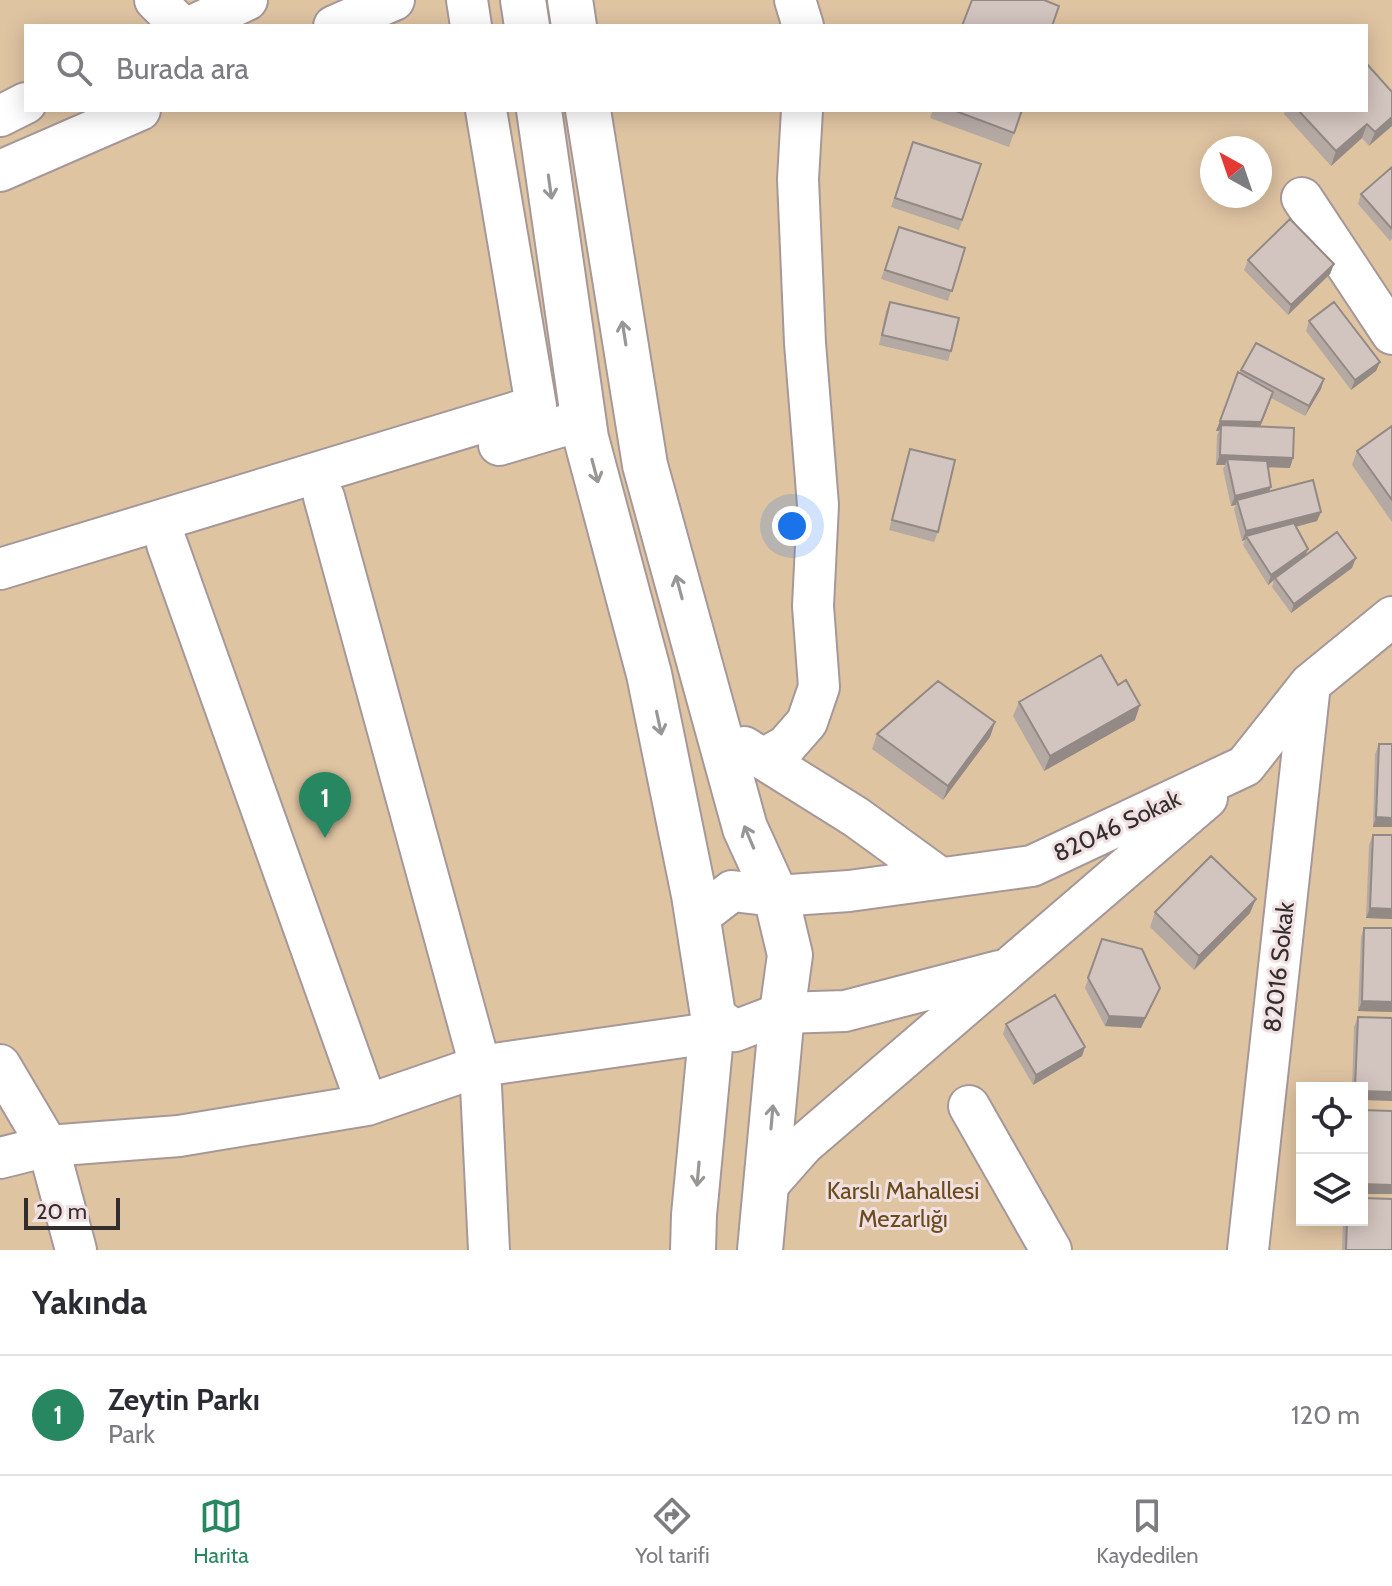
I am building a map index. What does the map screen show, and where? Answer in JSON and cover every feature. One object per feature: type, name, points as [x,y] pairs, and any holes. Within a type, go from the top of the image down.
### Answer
[{"type":"main road","points":[[523,0],[527,24]]},
{"type":"main road","points":[[570,0],[574,24]]},
{"type":"main road","points":[[539,112],[586,438],[649,674],[697,918],[712,1024],[693,1250]]},
{"type":"main road","points":[[588,112],[645,465],[745,828],[776,896],[790,955],[760,1250]]},
{"type":"street","points":[[155,0],[179,24]]},
{"type":"street","points":[[196,24],[247,0]]},
{"type":"street","points":[[339,24],[394,0]]},
{"type":"street","points":[[467,0],[471,24]]},
{"type":"street","points":[[795,0],[802,24]]},
{"type":"street","points":[[0,116],[24,104]]},
{"type":"street","points":[[0,171],[135,112]]},
{"type":"street","points":[[0,569],[536,406],[486,112]]},
{"type":"street","points":[[763,759],[786,746],[807,722],[819,687],[813,606],[818,505],[805,343],[798,179],[802,112]]},
{"type":"street","points":[[1302,198],[1392,334]]},
{"type":"street","points":[[0,594],[583,420]]},
{"type":"street","points":[[324,497],[480,1066],[489,1250]]},
{"type":"street","points":[[167,544],[367,1105]]},
{"type":"street","name":"82046 Sokak","points":[[697,918],[732,891],[776,896],[849,891],[1032,866],[1245,766],[1310,684],[1392,617]]},
{"type":"street","name":"82016 Sokak","points":[[1248,1250],[1310,684]]},
{"type":"street","points":[[718,728],[856,817],[940,878]]},
{"type":"street","points":[[766,1187],[804,1144],[1245,766]]},
{"type":"street","points":[[0,1158],[48,1146],[179,1136],[367,1105],[480,1066],[712,1024],[735,1031],[782,1013],[845,1011],[1008,969]]},
{"type":"street","points":[[0,1065],[48,1146],[76,1250]]},
{"type":"street","points":[[969,1106],[1051,1250]]},
{"type":"green space","name":"Karslı Mahallesi Mezarlığı","points":[[0,0],[1392,0],[1392,1250],[0,1250]]},
{"type":"building","points":[[972,0],[1044,0],[1059,6],[1053,24],[963,24]]},
{"type":"building","points":[[1368,65],[1392,92],[1392,117],[1375,132],[1367,124],[1336,151],[1300,112],[1368,112]]},
{"type":"building","points":[[958,112],[1021,112],[1014,133]]},
{"type":"building","points":[[913,142],[981,164],[962,220],[895,198]]},
{"type":"building","points":[[1392,167],[1392,229],[1361,194]]},
{"type":"building","points":[[1290,219],[1334,264],[1291,305],[1248,260]]},
{"type":"building","points":[[899,227],[965,248],[952,291],[885,270]]},
{"type":"building","points":[[890,302],[959,318],[951,351],[882,335]]},
{"type":"building","points":[[1334,302],[1380,362],[1355,380],[1309,321]]},
{"type":"building","points":[[1256,343],[1324,379],[1309,406],[1241,370]]},
{"type":"building","points":[[1238,372],[1273,392],[1261,422],[1220,421]]},
{"type":"building","points":[[1221,425],[1294,428],[1293,458],[1220,455]]},
{"type":"building","points":[[1392,426],[1392,500],[1357,451]]},
{"type":"building","points":[[910,449],[955,460],[938,532],[892,520]]},
{"type":"building","points":[[1227,459],[1267,461],[1271,487],[1235,496]]},
{"type":"building","points":[[1313,480],[1321,512],[1246,531],[1237,500]]},
{"type":"building","points":[[1294,523],[1308,549],[1271,575],[1246,536]]},
{"type":"building","points":[[1337,532],[1356,558],[1294,604],[1275,578]]},
{"type":"building","points":[[1101,655],[1118,685],[1126,680],[1140,705],[1050,756],[1019,702]]},
{"type":"building","points":[[938,681],[995,722],[948,786],[877,734]]},
{"type":"building","points":[[1379,744],[1392,744],[1392,818],[1376,817]]},
{"type":"building","points":[[1373,835],[1392,835],[1392,909],[1370,908]]},
{"type":"building","points":[[1211,856],[1256,899],[1199,956],[1155,912]]},
{"type":"building","points":[[1364,928],[1392,928],[1392,1002],[1362,1001]]},
{"type":"building","points":[[1102,939],[1142,949],[1160,988],[1145,1018],[1109,1016],[1088,978]]},
{"type":"building","points":[[1055,995],[1085,1047],[1036,1075],[1006,1024]]},
{"type":"building","points":[[1358,1017],[1392,1018],[1392,1092],[1368,1091],[1368,1082],[1355,1082]]},
{"type":"building","points":[[1368,1110],[1392,1111],[1392,1185],[1368,1184]]},
{"type":"building","points":[[1368,1198],[1392,1199],[1392,1250],[1346,1250],[1347,1226],[1368,1226]]},
{"type":"place","name":"Zeytin Parkı","points":[[325,838]]}]
